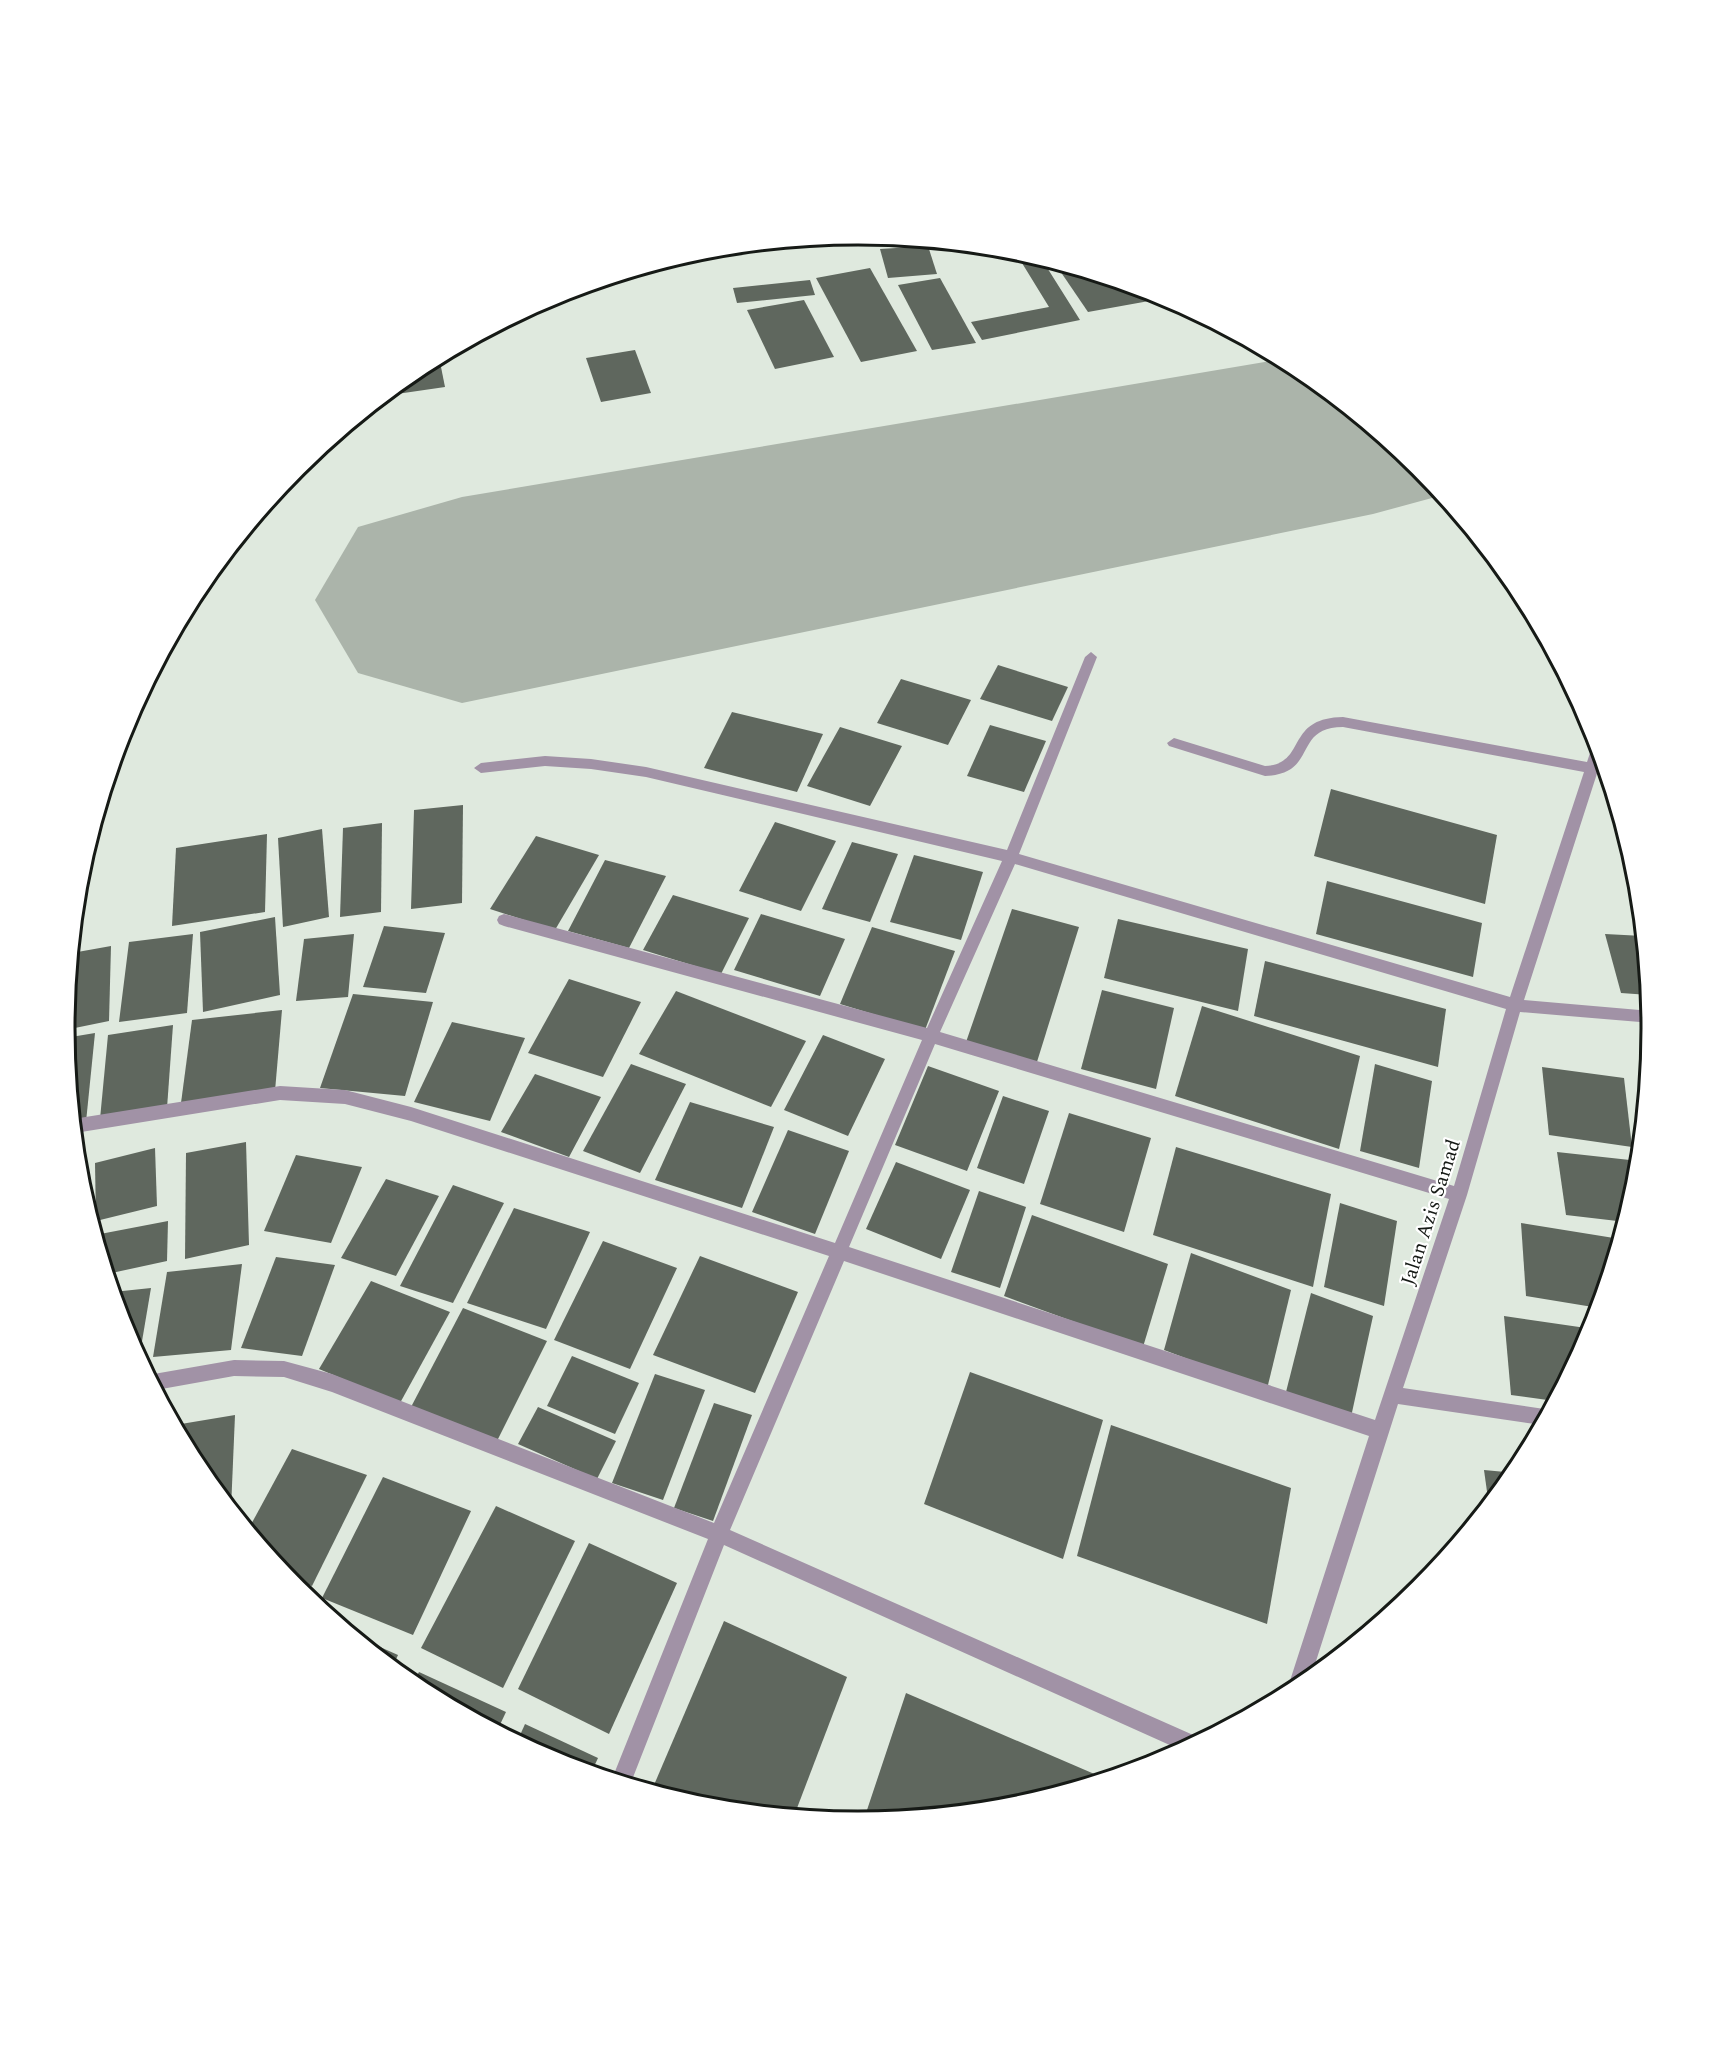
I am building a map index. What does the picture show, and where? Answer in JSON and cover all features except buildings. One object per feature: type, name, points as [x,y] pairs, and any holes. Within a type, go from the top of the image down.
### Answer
[{"type":"street","points":[[624,1775],[719,1534],[931,1036],[1011,857],[1091,657]]},
{"type":"street","points":[[1174,743],[1265,771],[1276,771],[1285,768],[1295,760],[1311,731],[1329,722],[1343,722],[1592,768]]},
{"type":"street","points":[[481,768],[545,761],[591,764],[646,772],[1011,857],[1515,1005],[1642,1016]]},
{"type":"street","name":"Jalan Azis Samad","points":[[1302,1674],[1459,1195],[1515,1005],[1594,761]]},
{"type":"street","points":[[504,920],[931,1036],[1459,1195]]},
{"type":"street","points":[[81,1125],[280,1093],[345,1097],[411,1114],[840,1252],[1380,1431]]},
{"type":"street","points":[[159,1381],[234,1368],[285,1369],[332,1383],[719,1534],[1182,1741]]},
{"type":"street","points":[[1392,1395],[1540,1415]]},
{"type":"runway","points":[[462,600],[1364,431]]}]
